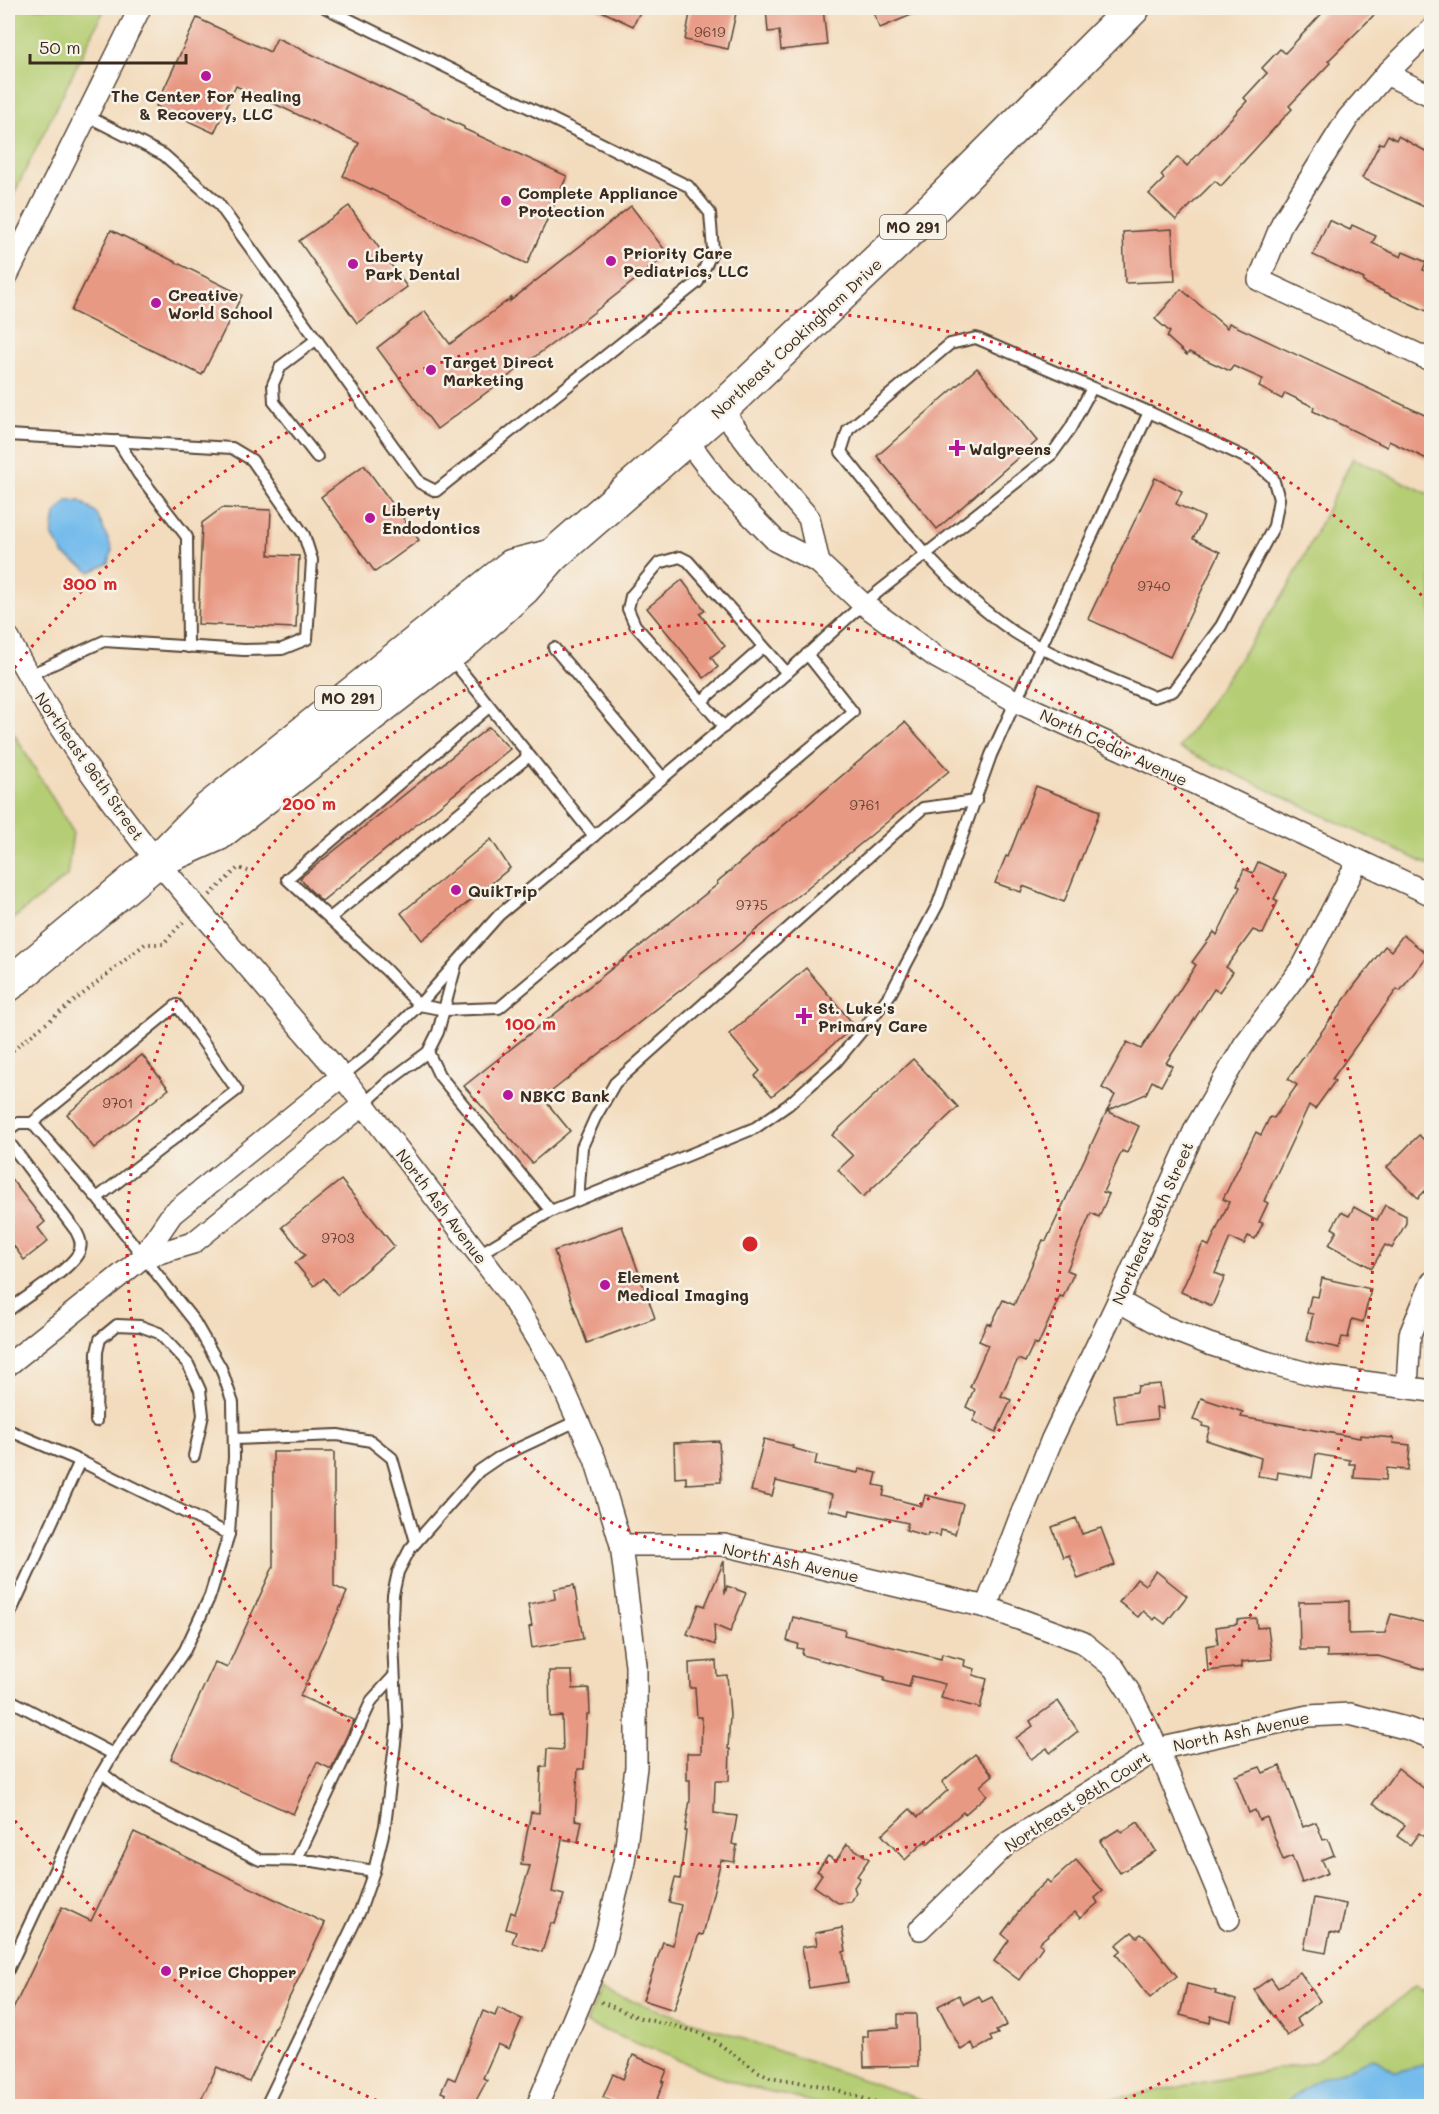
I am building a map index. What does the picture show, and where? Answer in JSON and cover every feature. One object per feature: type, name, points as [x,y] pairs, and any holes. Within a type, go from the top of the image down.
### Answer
[{"type":"main road","name":"Northeast Cookingham Drive","points":[[157,861],[218,834],[448,654],[523,589],[552,556],[722,409],[936,206],[1133,8]]},
{"type":"main road","name":"Northeast Cookingham Drive","points":[[8,985],[157,861],[207,810],[512,566],[552,556]]},
{"type":"street","points":[[8,274],[140,8]]},
{"type":"street","points":[[1431,29],[1386,74],[1348,118],[1282,223],[1259,280],[1431,361]]},
{"type":"street","points":[[1386,74],[1431,96]]},
{"type":"street","points":[[722,409],[765,467],[809,518],[819,563]]},
{"type":"street","name":"North Cedar Avenue","points":[[686,439],[720,484],[776,542],[819,563],[863,604],[936,657],[1017,702],[1431,895]]},
{"type":"street","name":"Northeast 96th Street","points":[[8,637],[27,676],[68,738],[157,861]]},
{"type":"street","name":"North Ash Avenue","points":[[157,861],[342,1076],[509,1294],[555,1369],[579,1420],[595,1459],[621,1545],[724,1545],[986,1607],[1082,1641],[1114,1668],[1130,1693],[1158,1749],[1308,1716],[1350,1714],[1409,1729],[1431,1738]]},
{"type":"street","name":"Northeast 98th Street","points":[[986,1607],[1052,1439],[1118,1301],[1196,1127],[1244,1045],[1303,966],[1358,861]]},
{"type":"street","points":[[8,1365],[142,1258],[172,1214],[342,1076]]},
{"type":"street","points":[[142,1258],[193,1243],[364,1104]]},
{"type":"street","points":[[1407,1388],[1410,1334],[1431,1282]]},
{"type":"street","points":[[1118,1301],[1163,1326],[1257,1359],[1318,1376],[1431,1391]]},
{"type":"street","points":[[537,2106],[602,1950],[624,1862],[636,1767],[636,1665],[621,1545]]},
{"type":"street","points":[[1158,1749],[1229,1919]]},
{"type":"street","name":"Northeast 98th Court","points":[[920,1929],[1009,1842],[1158,1749]]},
{"type":"lane","points":[[85,115],[164,155],[218,203],[420,483],[436,490],[698,282],[713,249],[711,213],[688,186],[326,8]]},
{"type":"lane","points":[[976,338],[1149,412],[1255,462],[1273,478],[1279,499],[1274,526],[1221,626],[1173,691],[1154,697],[1041,647],[982,609],[925,555],[841,452],[848,430],[950,344],[976,338]]},
{"type":"lane","points":[[316,339],[281,366],[273,384],[274,402],[317,457]]},
{"type":"lane","points":[[342,1076],[367,1056],[419,1005],[499,915],[724,727],[863,604],[1052,454],[1070,429],[1092,388]]},
{"type":"lane","points":[[479,1254],[551,1211],[755,1128],[788,1105],[836,1062],[873,1017],[891,993],[938,904],[991,755],[1149,412]]},
{"type":"lane","points":[[8,435],[232,448],[252,460],[304,535],[312,560],[307,639],[282,649],[243,651],[104,640],[27,676]]},
{"type":"lane","points":[[118,441],[139,475],[187,537],[188,647]]},
{"type":"lane","points":[[724,727],[635,625],[628,609],[631,596],[659,563],[680,557],[688,561],[787,673]]},
{"type":"lane","points":[[702,701],[764,647]]},
{"type":"lane","points":[[554,648],[663,778]]},
{"type":"lane","points":[[448,654],[594,836]]},
{"type":"lane","points":[[489,707],[287,879],[386,970],[419,1005],[445,1010],[499,1008],[853,712],[807,654]]},
{"type":"lane","points":[[330,918],[529,756]]},
{"type":"lane","points":[[578,1200],[582,1147],[615,1083],[923,808],[976,801]]},
{"type":"lane","points":[[364,1104],[389,1081],[428,1052],[438,1032],[457,963]]},
{"type":"lane","points":[[8,1130],[18,1123],[32,1123],[177,1005],[237,1090],[97,1198]]},
{"type":"lane","points":[[428,1052],[439,1075],[551,1211]]},
{"type":"lane","points":[[8,1970],[102,1773],[184,1650],[210,1596],[229,1534],[234,1439],[233,1402],[221,1368],[194,1321],[142,1258],[97,1198],[32,1123]]},
{"type":"lane","points":[[8,1141],[76,1230],[81,1241],[77,1256],[64,1269],[8,1311]]},
{"type":"lane","points":[[96,1421],[97,1352],[100,1339],[117,1325],[140,1326],[159,1334],[181,1356],[188,1364],[200,1390],[203,1415],[194,1456]]},
{"type":"lane","points":[[266,2106],[360,1911],[374,1871],[385,1826],[397,1727],[393,1595],[398,1572],[410,1549],[479,1471],[498,1458],[579,1420]]},
{"type":"lane","points":[[8,1430],[80,1461],[229,1534]]},
{"type":"lane","points":[[234,1439],[338,1435],[371,1442],[392,1458],[416,1542]]},
{"type":"lane","points":[[8,1618],[80,1461]]},
{"type":"lane","points":[[296,1861],[372,1700],[394,1676]]},
{"type":"lane","points":[[8,1699],[113,1754]]},
{"type":"lane","points":[[102,1773],[134,1798],[260,1860],[313,1861],[374,1871]]},
{"type":"path","points":[[8,1054],[145,944],[163,944],[238,868],[251,872]]},
{"type":"path","points":[[584,1994],[637,2017],[694,2031],[715,2041],[757,2072],[770,2077],[828,2087],[887,2106]]},
{"type":"green space","points":[[8,8],[105,8],[8,206]]},
{"type":"green space","points":[[1353,458],[1431,495],[1431,866],[1179,748],[1289,586]]},
{"type":"green space","points":[[8,724],[73,832],[67,876],[8,923]]},
{"type":"green space","points":[[1415,1987],[1431,1994],[1431,2106],[829,2106],[738,2084],[586,2023],[601,1990],[936,2105],[1111,2099],[1315,2062]]},
{"type":"water","points":[[67,501],[80,501],[97,514],[112,549],[109,563],[91,572],[64,555],[52,535],[55,514]]},
{"type":"water","points":[[1373,2058],[1396,2072],[1431,2063],[1431,2106],[1281,2106],[1321,2077],[1335,2074]]},
{"type":"building","points":[[595,8],[642,8],[633,26]]},
{"type":"building","points":[[691,8],[709,8],[736,13],[728,49],[685,40]]},
{"type":"building","points":[[766,8],[823,8],[827,45],[781,50],[779,31],[768,32]]},
{"type":"building","points":[[871,8],[928,8],[880,28]]},
{"type":"building","points":[[1327,8],[1381,8],[1328,61],[1330,63],[1289,106],[1292,109],[1221,186],[1215,181],[1176,220],[1149,194],[1164,179],[1161,175],[1178,157],[1187,166],[1247,101],[1244,98],[1267,73],[1262,68],[1280,49],[1285,53]]},
{"type":"building","points":[[197,18],[270,52],[277,38],[464,129],[567,176],[527,264],[343,176],[359,143],[236,86],[214,133],[156,106]]},
{"type":"building","points":[[1388,135],[1396,140],[1398,136],[1431,154],[1431,210],[1362,178],[1380,143],[1383,144]]},
{"type":"building","name":"Liberty Park Dental","points":[[349,206],[407,287],[357,323],[299,241]]},
{"type":"building","points":[[631,206],[668,254],[579,324],[437,429],[377,348],[425,311],[450,344],[511,298],[510,301]]},
{"type":"building","points":[[1329,220],[1350,230],[1352,225],[1376,236],[1372,243],[1401,257],[1403,252],[1426,262],[1423,270],[1431,274],[1431,313],[1363,282],[1364,279],[1313,255]]},
{"type":"building","points":[[1172,229],[1175,281],[1125,283],[1123,232]]},
{"type":"building","name":"Creative World School","points":[[111,230],[242,295],[202,375],[71,311]]},
{"type":"building","points":[[1181,289],[1227,328],[1229,323],[1431,418],[1431,461],[1389,441],[1387,447],[1313,411],[1314,407],[1285,393],[1282,399],[1259,387],[1263,379],[1233,366],[1230,371],[1189,352],[1187,355],[1167,337],[1170,332],[1155,319]]},
{"type":"building","name":"Walgreens","points":[[977,368],[1037,441],[937,529],[877,456]]},
{"type":"building","name":"Liberty Endodontics","points":[[364,465],[419,540],[375,572],[321,497]]},
{"type":"building","points":[[1155,478],[1182,491],[1176,504],[1204,517],[1193,539],[1220,552],[1170,657],[1088,619]]},
{"type":"building","points":[[222,508],[271,510],[269,555],[299,556],[296,628],[198,624],[202,523]]},
{"type":"building","points":[[682,580],[705,610],[700,614],[725,646],[711,657],[718,667],[704,678],[647,608]]},
{"type":"building","points":[[905,722],[949,771],[733,949],[543,1098],[570,1131],[532,1163],[464,1086],[718,884],[717,882]]},
{"type":"building","points":[[489,727],[510,749],[322,901],[307,887],[300,878]]},
{"type":"building","points":[[1036,786],[1100,811],[1064,902],[1023,886],[1021,892],[995,883],[1006,856],[1008,857]]},
{"type":"building","name":"QuikTrip","points":[[491,839],[510,868],[422,940],[401,913]]},
{"type":"building","points":[[1258,862],[1286,875],[1274,899],[1278,901],[1263,934],[1253,930],[1226,967],[1233,972],[1219,992],[1214,989],[1166,1063],[1172,1066],[1161,1086],[1152,1081],[1146,1094],[1107,1111],[1115,1095],[1102,1088],[1127,1042],[1141,1049],[1196,965],[1192,962],[1214,932],[1217,935],[1240,887],[1237,885],[1244,869],[1253,873]]},
{"type":"building","points":[[1403,935],[1428,955],[1400,991],[1397,989],[1332,1079],[1335,1081],[1315,1109],[1309,1105],[1264,1201],[1268,1203],[1259,1222],[1263,1223],[1255,1239],[1248,1236],[1244,1244],[1230,1238],[1215,1273],[1225,1277],[1212,1306],[1181,1292],[1203,1243],[1209,1246],[1229,1202],[1223,1199],[1256,1132],[1261,1135],[1270,1117],[1274,1118],[1297,1085],[1288,1079],[1385,946],[1391,951]]},
{"type":"building","points":[[806,968],[855,1026],[772,1096],[755,1076],[760,1071],[729,1034]]},
{"type":"building","points":[[142,1055],[169,1089],[94,1148],[67,1114]]},
{"type":"building","points":[[913,1059],[958,1107],[863,1197],[838,1170],[853,1156],[832,1135]]},
{"type":"building","points":[[1107,1111],[1139,1126],[1127,1153],[1122,1151],[1103,1192],[1109,1194],[1099,1217],[1091,1213],[1067,1270],[1074,1273],[1063,1297],[1060,1296],[1038,1345],[1034,1343],[1025,1362],[1018,1359],[1001,1396],[1011,1400],[996,1432],[973,1421],[977,1413],[966,1407],[974,1389],[970,1387],[988,1345],[979,1341],[987,1323],[991,1325],[1003,1300],[1014,1305],[1043,1240],[1046,1241]]},
{"type":"building","points":[[1419,1135],[1431,1147],[1431,1185],[1418,1198],[1387,1167]]},
{"type":"building","points":[[8,1175],[45,1222],[38,1228],[48,1241],[24,1260],[8,1238]]},
{"type":"building","points":[[341,1180],[394,1246],[337,1295],[324,1278],[314,1286],[295,1263],[305,1255],[282,1227]]},
{"type":"building","points":[[1385,1205],[1406,1216],[1406,1223],[1392,1248],[1385,1245],[1372,1268],[1329,1245],[1337,1231],[1332,1228],[1341,1212],[1349,1216],[1354,1207],[1377,1220]]},
{"type":"building","name":"Element Medical Imaging","points":[[622,1226],[655,1318],[587,1343],[554,1251]]},
{"type":"building","points":[[1322,1278],[1371,1289],[1363,1322],[1352,1319],[1348,1338],[1342,1337],[1339,1348],[1307,1341],[1313,1314],[1307,1313],[1311,1296],[1318,1297]]},
{"type":"building","points":[[1160,1384],[1163,1409],[1156,1407],[1157,1419],[1117,1424],[1113,1395],[1137,1392],[1138,1386]]},
{"type":"building","points":[[1201,1398],[1243,1412],[1241,1417],[1360,1438],[1360,1435],[1394,1438],[1393,1443],[1410,1445],[1408,1470],[1387,1468],[1386,1480],[1354,1478],[1355,1464],[1349,1464],[1350,1460],[1316,1454],[1312,1478],[1278,1472],[1277,1479],[1258,1476],[1261,1458],[1206,1440],[1210,1428],[1193,1420]]},
{"type":"building","points":[[764,1439],[817,1455],[815,1464],[858,1473],[859,1469],[877,1473],[874,1485],[885,1487],[883,1496],[922,1506],[925,1495],[963,1504],[955,1534],[941,1530],[940,1536],[928,1533],[927,1536],[906,1530],[908,1523],[850,1510],[849,1515],[829,1510],[832,1495],[776,1481],[772,1496],[751,1491]]},
{"type":"building","points":[[719,1441],[721,1482],[686,1484],[686,1477],[675,1478],[674,1443]]},
{"type":"building","points":[[273,1452],[334,1452],[334,1586],[347,1592],[300,1696],[354,1720],[331,1769],[317,1762],[293,1814],[171,1759],[215,1662],[227,1668],[273,1567]]},
{"type":"building","points":[[1076,1518],[1082,1534],[1101,1528],[1115,1565],[1078,1579],[1069,1555],[1063,1557],[1052,1527]]},
{"type":"building","points":[[724,1561],[725,1594],[727,1586],[746,1593],[730,1632],[714,1625],[715,1645],[687,1634],[699,1604],[705,1606]]},
{"type":"building","points":[[1156,1571],[1187,1596],[1165,1624],[1156,1617],[1154,1620],[1143,1611],[1138,1617],[1119,1602],[1137,1579],[1145,1585]]},
{"type":"building","points":[[574,1585],[583,1639],[532,1648],[529,1627],[532,1626],[528,1604],[555,1599],[554,1589]]},
{"type":"building","points":[[1349,1601],[1349,1634],[1385,1633],[1391,1614],[1431,1624],[1431,1671],[1378,1656],[1327,1657],[1327,1650],[1300,1650],[1299,1602]]},
{"type":"building","points":[[793,1617],[845,1630],[844,1635],[941,1659],[942,1654],[965,1660],[964,1666],[975,1669],[973,1675],[987,1679],[980,1708],[941,1698],[945,1684],[912,1676],[909,1687],[884,1681],[885,1677],[802,1655],[803,1649],[797,1648],[798,1644],[787,1641]]},
{"type":"building","points":[[1256,1618],[1257,1628],[1268,1627],[1272,1659],[1242,1662],[1242,1667],[1208,1671],[1206,1646],[1218,1644],[1216,1627],[1237,1624],[1237,1620]]},
{"type":"building","points":[[716,1661],[717,1676],[727,1675],[730,1715],[728,1749],[730,1749],[729,1781],[715,1781],[714,1813],[737,1816],[732,1844],[737,1845],[734,1862],[721,1860],[703,1935],[699,1934],[674,2010],[643,2000],[663,1942],[673,1945],[681,1905],[669,1902],[675,1878],[680,1879],[690,1800],[687,1753],[701,1753],[702,1717],[697,1717],[695,1688],[690,1688],[689,1663]]},
{"type":"building","points":[[549,1671],[572,1671],[573,1689],[589,1688],[590,1714],[587,1714],[584,1769],[578,1769],[575,1820],[582,1821],[578,1842],[562,1839],[552,1892],[564,1895],[555,1924],[551,1923],[542,1952],[512,1943],[516,1932],[506,1929],[511,1912],[515,1914],[530,1866],[521,1865],[531,1812],[539,1813],[541,1766],[546,1767],[547,1749],[563,1750],[562,1716],[550,1717]]},
{"type":"building","points":[[1058,1701],[1078,1731],[1050,1753],[1047,1748],[1031,1759],[1016,1738],[1033,1726],[1030,1721]]},
{"type":"building","points":[[975,1754],[993,1775],[980,1786],[987,1795],[965,1814],[963,1812],[927,1844],[925,1841],[905,1860],[882,1835],[910,1809],[918,1817],[948,1790],[942,1782]]},
{"type":"building","points":[[1280,1766],[1303,1827],[1316,1822],[1323,1840],[1328,1839],[1334,1855],[1322,1860],[1328,1873],[1302,1883],[1292,1856],[1283,1860],[1267,1817],[1259,1820],[1255,1810],[1249,1813],[1235,1776],[1260,1767],[1263,1773]]},
{"type":"building","points":[[1398,1768],[1431,1794],[1431,1826],[1424,1837],[1419,1833],[1410,1845],[1397,1836],[1405,1825],[1373,1803]]},
{"type":"building","points":[[1138,1822],[1156,1851],[1120,1873],[1100,1841],[1119,1829],[1122,1832]]},
{"type":"building","name":"Price Chopper","points":[[134,1832],[325,1923],[249,2082],[217,2067],[198,2106],[8,2106],[8,2020],[62,1907],[91,1921]]},
{"type":"building","points":[[847,1844],[869,1859],[857,1876],[860,1878],[854,1887],[856,1893],[851,1902],[838,1903],[814,1886],[822,1874],[817,1871],[828,1856],[836,1861]]},
{"type":"building","points":[[1076,1860],[1103,1891],[1095,1898],[1098,1903],[1080,1918],[1075,1912],[1039,1943],[1043,1946],[1019,1980],[994,1961],[1009,1940],[1002,1934],[1032,1894],[1047,1880],[1050,1883]]},
{"type":"building","points":[[1314,1898],[1346,1904],[1340,1934],[1330,1932],[1326,1953],[1304,1949]]},
{"type":"building","points":[[842,1928],[848,1982],[809,1988],[802,1947],[817,1945],[815,1933]]},
{"type":"building","points":[[1132,1932],[1137,1937],[1141,1934],[1146,1938],[1177,1976],[1150,1998],[1116,1954],[1121,1950],[1116,1945]]},
{"type":"building","points":[[1300,1972],[1320,2001],[1296,2019],[1301,2026],[1287,2036],[1254,1990],[1271,1978],[1278,1988]]},
{"type":"building","points":[[1187,1984],[1216,1991],[1215,1994],[1236,2000],[1231,2021],[1211,2016],[1210,2023],[1180,2015]]},
{"type":"building","points":[[959,1995],[964,2004],[979,1996],[982,2002],[992,1997],[1007,2025],[996,2031],[998,2034],[990,2037],[992,2041],[975,2050],[972,2043],[961,2050],[938,2006]]},
{"type":"building","points":[[498,2008],[522,2019],[509,2049],[498,2044],[483,2078],[487,2080],[473,2106],[441,2106],[446,2094],[441,2092],[448,2077],[455,2080],[483,2011],[495,2016]]},
{"type":"building","points":[[898,2014],[916,2014],[918,2066],[864,2067],[863,2037],[868,2037],[868,2030],[898,2028]]},
{"type":"building","points":[[633,2055],[667,2070],[654,2106],[625,2106],[603,2097],[613,2074],[623,2079]]},
{"type":"place","name":"The Center For Healing & Recovery, LLC","points":[[206,76]]},
{"type":"place","name":"Complete Appliance Protection","points":[[506,201]]},
{"type":"place","name":"Priority Care Pediatrics, LLC","points":[[611,261]]},
{"type":"place","name":"Liberty Park Dental","points":[[353,264]]},
{"type":"place","name":"Creative World School","points":[[156,303]]},
{"type":"place","name":"Target Direct Marketing","points":[[431,370]]},
{"type":"place","name":"Walgreens","points":[[957,448]]},
{"type":"place","name":"Liberty Endodontics","points":[[370,518]]},
{"type":"place","name":"QuikTrip","points":[[456,890]]},
{"type":"place","name":"St. Luke's Primary Care","points":[[804,1016]]},
{"type":"place","name":"NBKC Bank","points":[[508,1095]]},
{"type":"place","name":"Element Medical Imaging","points":[[605,1285]]},
{"type":"place","name":"Price Chopper","points":[[166,1971]]}]
